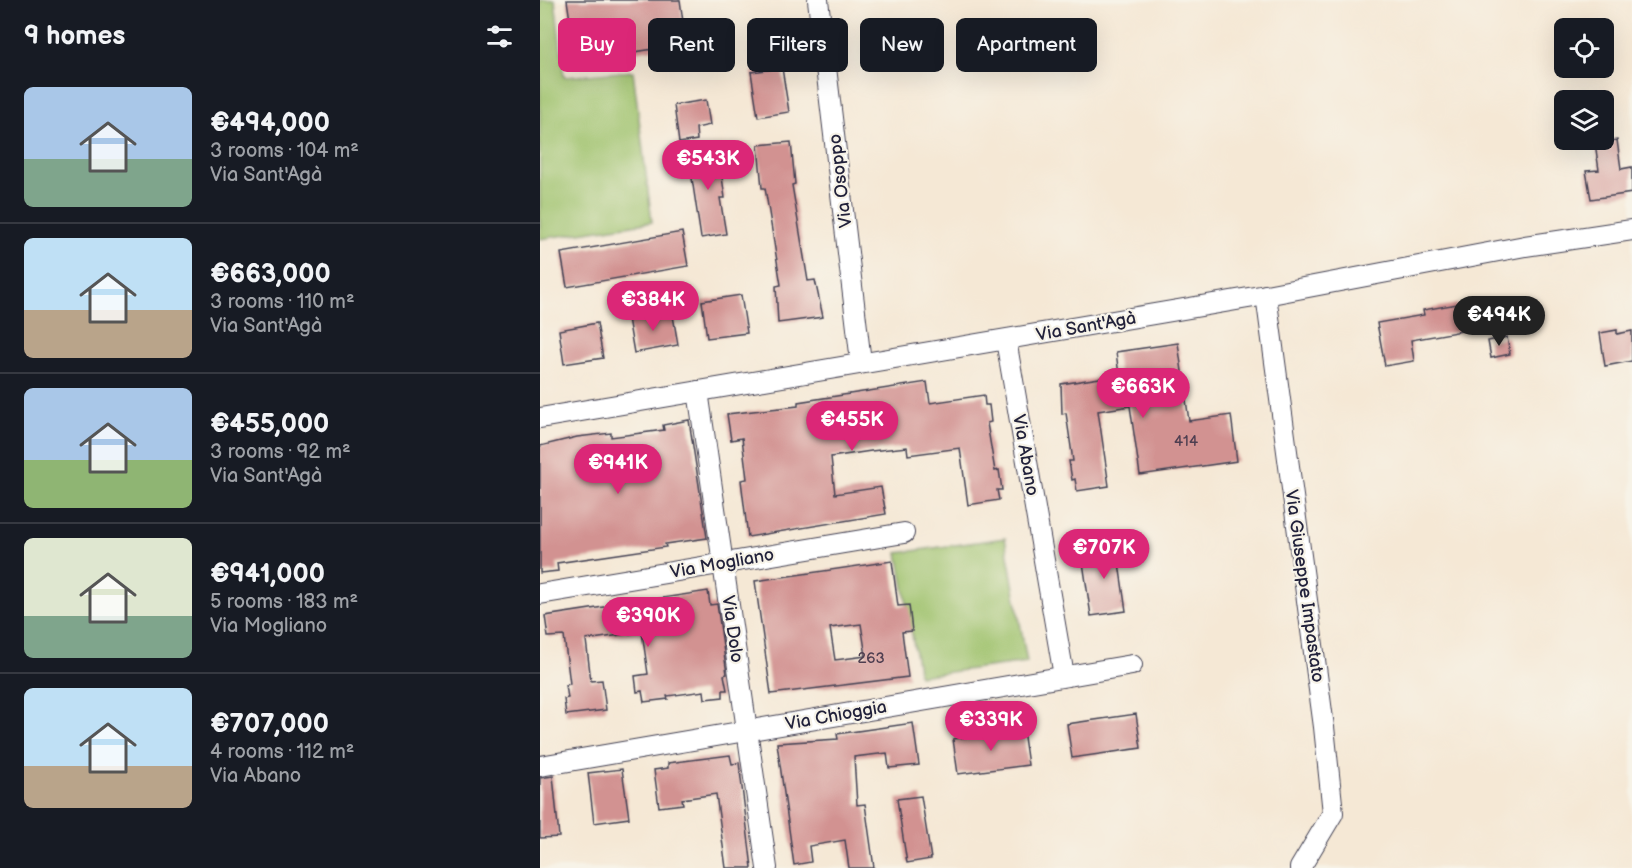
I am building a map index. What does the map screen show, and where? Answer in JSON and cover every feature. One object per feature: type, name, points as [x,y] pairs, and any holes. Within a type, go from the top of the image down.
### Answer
[{"type":"street","name":"Via Osoppo","points":[[818,0],[861,362]]},
{"type":"street","name":"Via Sant'Agà","points":[[540,418],[1266,295],[1525,246],[1632,231]]},
{"type":"street","name":"Via Giuseppe Impastato","points":[[1266,295],[1324,727],[1333,813],[1300,868]]},
{"type":"street","name":"Via Abano","points":[[1006,340],[1064,676]]},
{"type":"street","name":"Via Dolo","points":[[698,391],[767,868]]},
{"type":"street","name":"Via Mogliano","points":[[540,594],[904,533]]},
{"type":"street","name":"Via Chioggia","points":[[540,766],[1132,665]]},
{"type":"green space","points":[[540,0],[555,0],[558,26],[558,72],[563,72],[564,77],[633,72],[652,222],[540,239]]},
{"type":"green space","points":[[1005,538],[1027,662],[919,676],[898,553]]},
{"type":"building","points":[[567,0],[680,0],[682,18],[648,18],[648,50],[636,52],[636,18],[570,18]]},
{"type":"building","points":[[751,72],[783,72],[789,112],[758,117]]},
{"type":"building","points":[[706,100],[710,125],[696,128],[697,140],[679,143],[674,105]]},
{"type":"building","points":[[1614,140],[1617,140],[1621,169],[1632,167],[1632,193],[1591,199],[1586,171],[1599,170],[1596,150],[1614,150]]},
{"type":"building","points":[[791,142],[795,184],[792,185],[808,281],[815,280],[823,317],[778,323],[776,286],[781,285],[765,188],[762,188],[758,145]]},
{"type":"building","points":[[718,149],[725,198],[720,198],[726,234],[701,238],[688,152]]},
{"type":"building","points":[[682,232],[688,266],[567,287],[561,253]]},
{"type":"building","points":[[741,295],[747,333],[707,338],[702,301]]},
{"type":"building","points":[[1457,304],[1462,331],[1411,340],[1414,361],[1385,366],[1377,323],[1424,315],[1423,310]]},
{"type":"building","points":[[672,310],[678,345],[634,353],[628,318]]},
{"type":"building","points":[[597,323],[603,358],[564,364],[559,330]]},
{"type":"building","points":[[1617,330],[1617,334],[1632,331],[1632,361],[1605,366],[1600,333]]},
{"type":"building","points":[[1507,337],[1510,354],[1491,358],[1488,341]]},
{"type":"building","points":[[1178,343],[1189,421],[1231,415],[1237,461],[1140,475],[1130,406],[1098,411],[1109,486],[1077,491],[1075,479],[1072,480],[1069,461],[1073,461],[1066,413],[1062,414],[1061,384],[1119,375],[1116,352]]},
{"type":"building","points":[[927,382],[930,403],[984,395],[985,405],[989,405],[991,422],[987,423],[995,471],[999,470],[1002,490],[997,490],[999,500],[968,505],[960,448],[908,455],[907,447],[871,451],[831,457],[835,494],[881,487],[886,514],[748,537],[741,480],[747,479],[742,438],[731,440],[727,414],[798,406],[798,402]]},
{"type":"building","points":[[689,420],[707,538],[665,544],[666,547],[557,563],[558,571],[540,573],[540,446],[577,437],[611,433],[611,437],[664,430],[663,425]]},
{"type":"building","points":[[1116,543],[1126,611],[1091,616],[1081,549]]},
{"type":"building","points":[[892,561],[898,606],[909,605],[912,631],[902,632],[908,677],[771,694],[755,581]],"holes":[[[861,624],[866,656],[835,660],[830,628]]]},
{"type":"building","points":[[708,591],[710,605],[717,604],[727,674],[724,675],[727,690],[723,690],[723,697],[705,699],[704,691],[644,702],[642,691],[637,692],[635,676],[648,674],[642,632],[586,640],[591,681],[602,680],[606,710],[566,715],[564,699],[568,698],[566,685],[570,684],[564,636],[548,637],[545,616]]},
{"type":"building","points":[[1136,714],[1141,748],[1072,758],[1067,724]]},
{"type":"building","points":[[913,723],[919,765],[889,768],[887,753],[854,757],[857,805],[865,804],[874,868],[849,868],[845,840],[809,846],[811,862],[794,865],[777,743],[838,739],[837,734]]},
{"type":"building","points":[[1023,730],[1028,765],[958,774],[953,739]]},
{"type":"building","points":[[730,755],[732,764],[739,763],[752,868],[726,868],[716,794],[682,799],[683,804],[659,807],[654,770],[668,768],[668,763]]},
{"type":"building","points":[[622,769],[629,818],[594,823],[588,773]]},
{"type":"building","points":[[553,776],[559,837],[540,838],[540,778]]},
{"type":"building","points":[[921,796],[931,859],[907,863],[897,799]]}]
